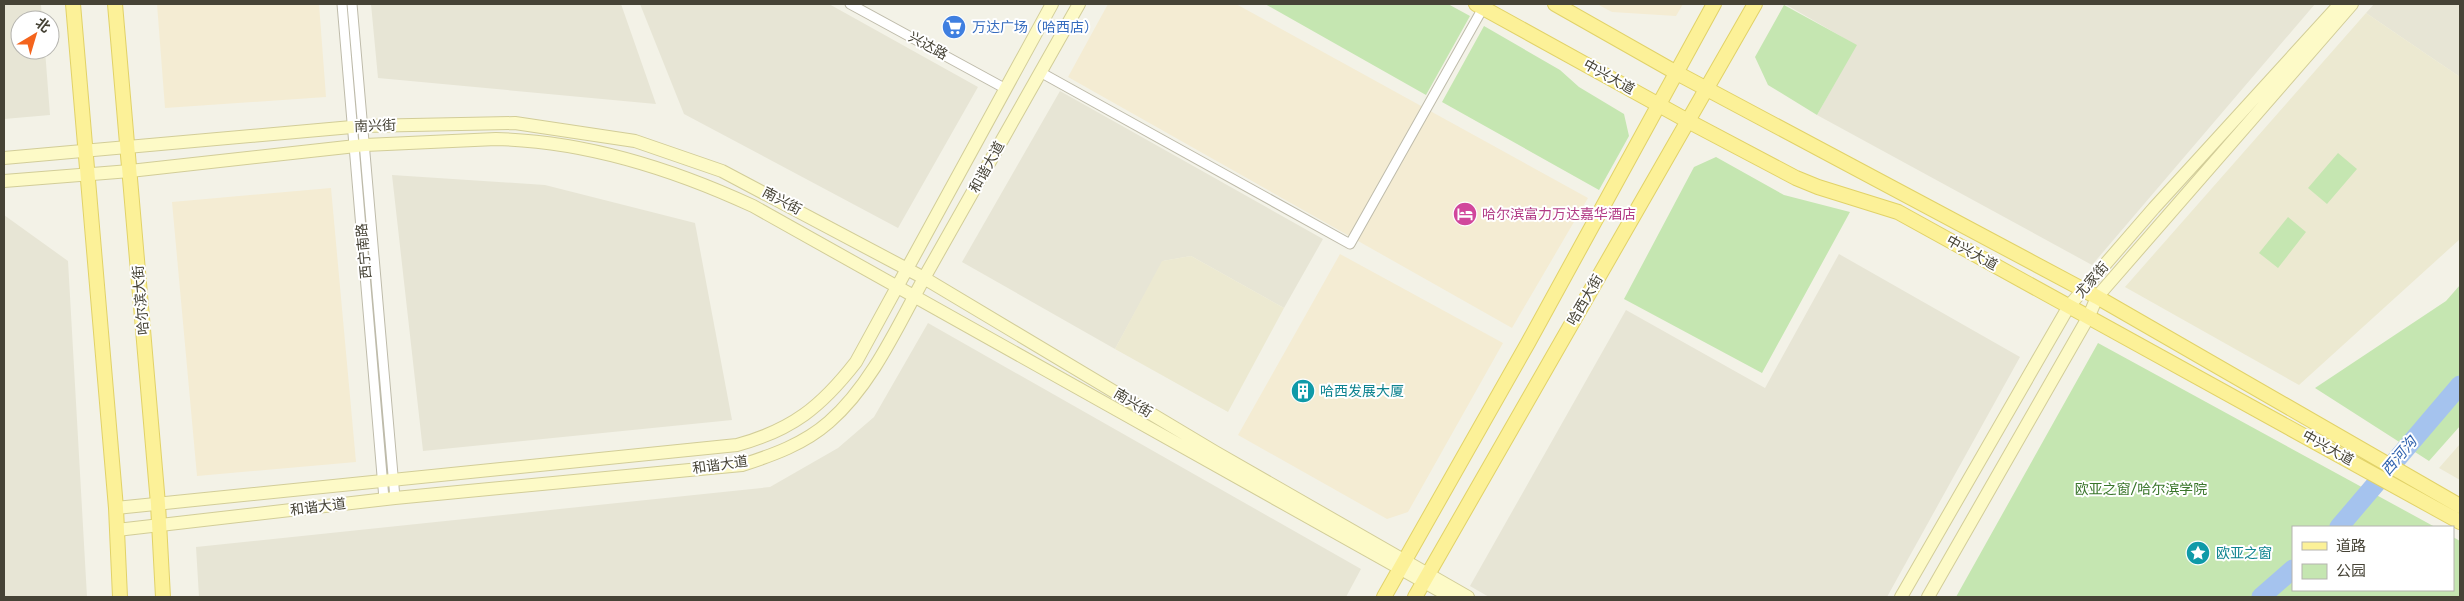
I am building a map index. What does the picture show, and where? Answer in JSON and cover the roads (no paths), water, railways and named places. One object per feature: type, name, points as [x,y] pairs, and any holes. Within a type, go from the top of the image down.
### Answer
[{"type":"main road","points":[[73,4],[116,508],[120,597]]},
{"type":"main road","name":"哈尔滨大街","points":[[115,4],[158,504],[163,597]]},
{"type":"main road","name":"和谐大道","points":[[116,508],[737,445],[775,433],[816,408],[839,384],[856,362],[1052,4]]},
{"type":"main road","name":"和谐大道","points":[[116,530],[390,498],[742,464],[779,453],[815,432],[844,408],[886,347],[1079,4]]},
{"type":"main road","name":"中兴大道","points":[[1555,4],[1676,72],[2097,297],[2455,503]]},
{"type":"main road","name":"哈西大街","points":[[1384,597],[1528,343],[1714,4]]},
{"type":"main road","name":"哈西大街","points":[[1415,597],[1756,4]]},
{"type":"main road","name":"尤家街","points":[[1901,597],[2069,306],[2340,4]]},
{"type":"main road","name":"尤家街","points":[[1928,597],[2089,316],[2097,297],[2352,4]]},
{"type":"main road","name":"中兴大道","points":[[1480,6],[1688,122],[1818,188],[1898,212],[2460,522]]},
{"type":"main road","name":"南兴街","points":[[4,158],[358,126],[514,123],[635,141],[722,171],[924,278],[1403,565]]},
{"type":"main road","name":"南兴街","points":[[4,180],[130,171],[360,146],[514,140],[591,150],[652,165],[720,190],[753,206],[897,288],[1403,565],[1468,597]]},
{"type":"main road","name":"南兴街","points":[[1426,577],[1451,597]]},
{"type":"street","name":"西宁南路","points":[[342,4],[360,146],[390,498]]},
{"type":"street","name":"西宁南路","points":[[352,4],[358,126]]},
{"type":"street","name":"兴达路","points":[[850,4],[1006,89]]},
{"type":"street","points":[[1040,72],[1350,244],[1480,6]]},
{"type":"waterway","name":"西河沟","points":[[2340,526],[2460,385]]},
{"type":"waterway","name":"西河沟","points":[[2261,597],[2292,570]]},
{"type":"place","name":"万达广场（哈西店）","points":[[954,27]]},
{"type":"place","name":"哈尔滨富力万达嘉华酒店","points":[[1465,214]]},
{"type":"place","name":"哈西发展大厦","points":[[1303,391]]},
{"type":"place","name":"欧亚之窗","points":[[2198,553]]},
{"type":"park label","name":"欧亚之窗/哈尔滨学院","points":[[2141,489]]}]
